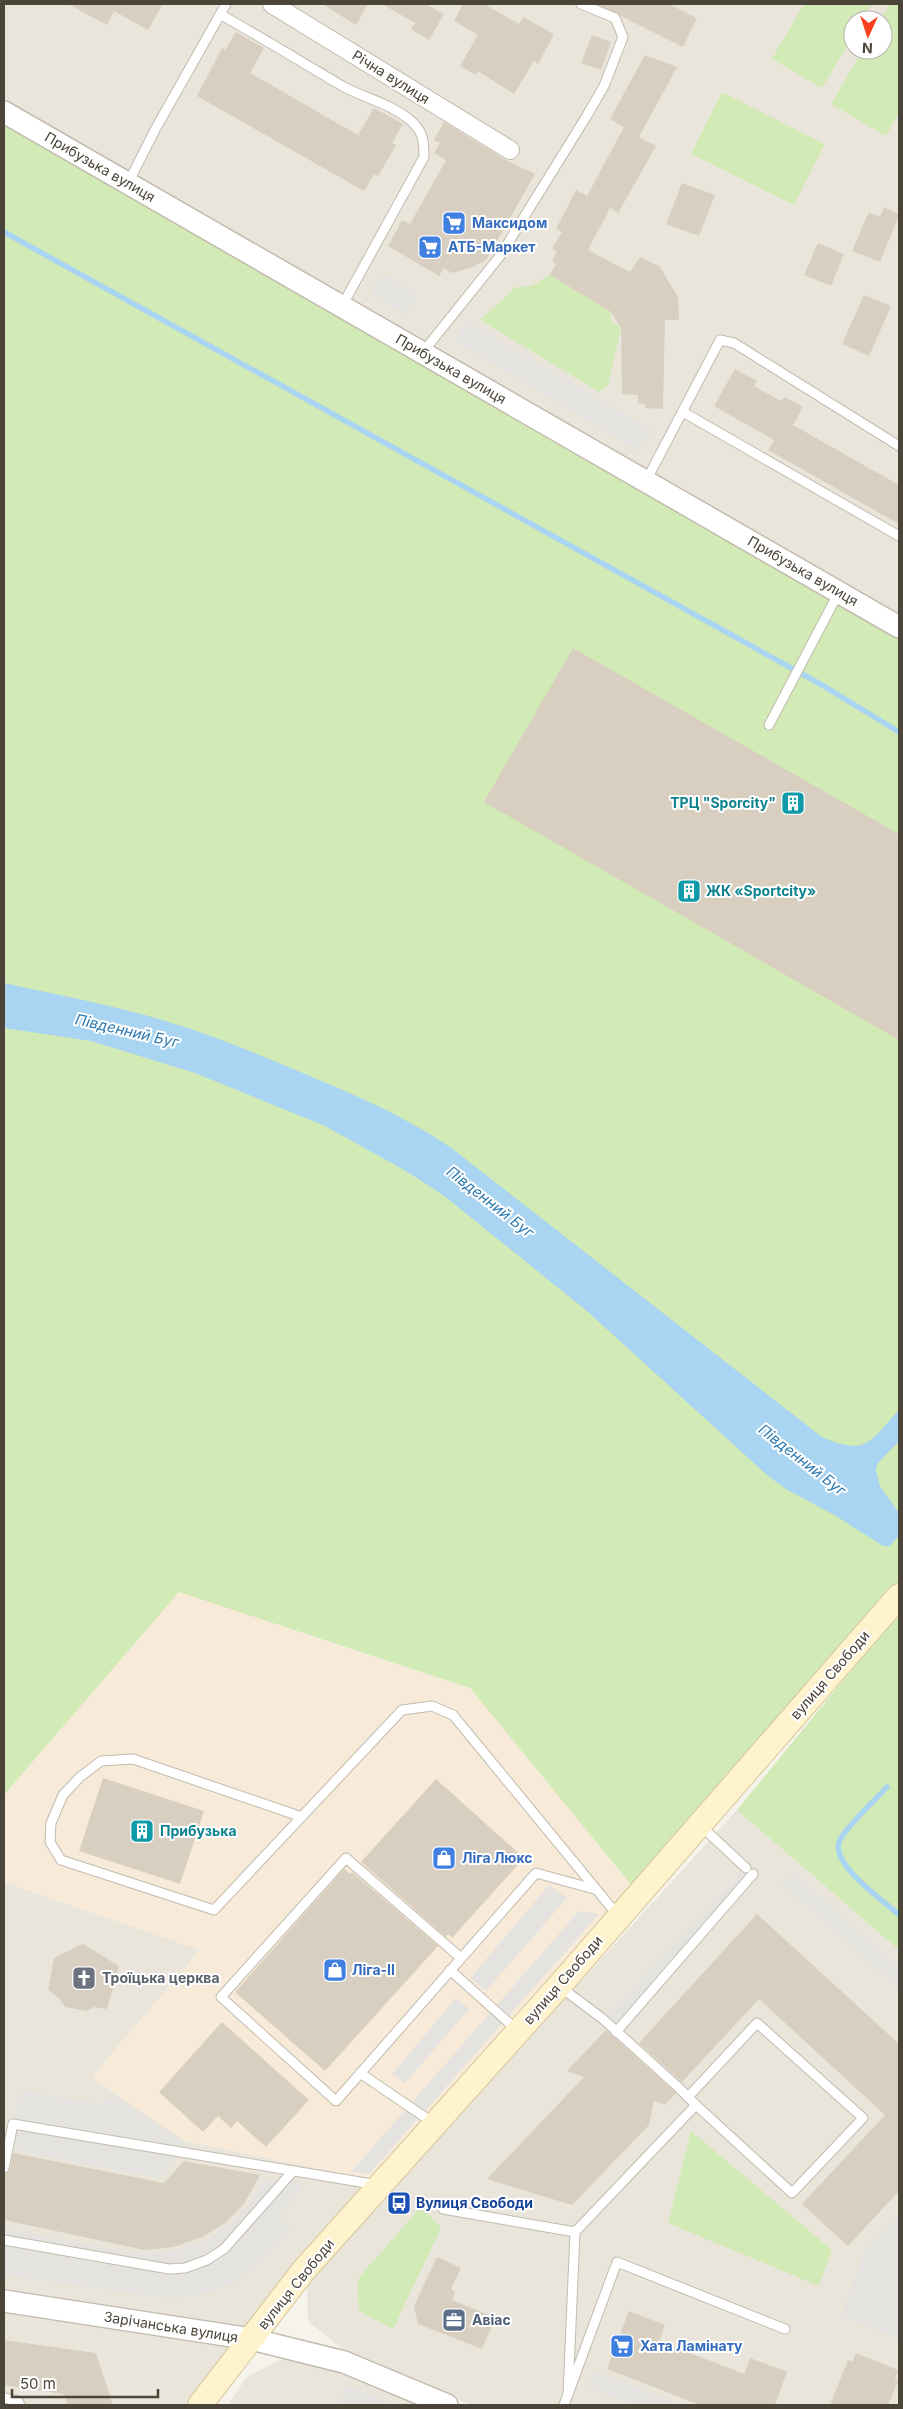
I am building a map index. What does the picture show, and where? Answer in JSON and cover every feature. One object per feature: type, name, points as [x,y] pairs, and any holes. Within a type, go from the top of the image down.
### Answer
[{"type":"main road","name":"вулиця Свободи","points":[[200,2405],[304,2270],[559,1986],[899,1596]]},
{"type":"main road","name":"вулиця Свободи","points":[[217,2405],[229,2367]]},
{"type":"street","name":"Річна вулиця","points":[[272,4],[510,150]]},
{"type":"street","name":"Прибузька вулиця","points":[[4,112],[899,627]]},
{"type":"street","name":"Зарічанська вулиця","points":[[4,2301],[251,2339],[344,2362],[448,2405]]},
{"type":"lane","points":[[128,183],[156,128],[221,16],[226,4]]},
{"type":"lane","points":[[423,353],[500,256],[604,86],[623,37],[616,17],[581,4]]},
{"type":"lane","points":[[221,16],[278,46],[345,87],[399,112],[411,120],[424,138],[424,157],[342,306]]},
{"type":"lane","points":[[645,481],[720,340],[734,343],[899,446]]},
{"type":"lane","points":[[683,412],[899,536]]},
{"type":"lane","points":[[769,725],[839,592]]},
{"type":"lane","points":[[302,1817],[134,1758],[101,1762],[80,1777],[64,1795],[51,1823],[50,1842],[61,1860],[214,1910],[302,1817],[402,1710],[432,1706],[453,1715],[619,1917]]},
{"type":"lane","points":[[616,2032],[750,1871],[700,1825]]},
{"type":"lane","points":[[461,1958],[346,1858],[221,1997],[336,2100],[461,1958],[536,1872],[595,1889]]},
{"type":"lane","points":[[450,1970],[518,2031]]},
{"type":"lane","points":[[559,1986],[616,2032],[792,2194],[863,2118],[758,2023],[688,2097]]},
{"type":"lane","points":[[360,2073],[435,2124]]},
{"type":"lane","points":[[568,2394],[575,2232],[696,2105]]},
{"type":"lane","points":[[4,2168],[13,2124],[381,2186]]},
{"type":"lane","points":[[4,2240],[169,2269],[186,2268],[207,2260],[224,2249],[293,2170]]},
{"type":"lane","points":[[443,2208],[575,2232]]},
{"type":"lane","points":[[564,2405],[617,2262],[785,2329]]},
{"type":"lane","points":[[4,2398],[18,2401],[20,2405]]},
{"type":"shaded area","points":[[4,4],[899,4],[899,617],[4,101]]},
{"type":"shaded area","points":[[382,273],[419,294],[406,315],[370,292]]},
{"type":"shaded area","points":[[466,320],[653,431],[638,451],[454,340]]},
{"type":"shaded area","points":[[179,1592],[470,1688],[633,1887],[373,2180],[185,2141],[92,2077],[200,1950],[4,1882],[4,1795]]},
{"type":"shaded area","points":[[737,1810],[899,1950],[899,2405],[471,2405],[347,2353],[308,2321],[307,2282]]},
{"type":"shaded area","points":[[746,1868],[753,1874],[616,2032],[603,2019]]},
{"type":"shaded area","points":[[793,1872],[899,1967],[899,1989],[781,1883]]},
{"type":"shaded area","points":[[4,1882],[200,1950],[92,2077],[185,2141],[373,2180],[247,2330],[4,2292]]},
{"type":"shaded area","points":[[549,1885],[567,1898],[486,1991],[470,1978]]},
{"type":"shaded area","points":[[579,1911],[599,1914],[369,2174],[351,2172]]},
{"type":"shaded area","points":[[456,1998],[469,2009],[405,2083],[392,2074]]},
{"type":"shaded area","points":[[19,2090],[99,2104],[116,2096],[183,2143],[162,2178],[10,2149]]},
{"type":"shaded area","points":[[265,2180],[305,2182],[280,2216],[292,2228],[271,2253],[251,2270],[235,2282],[214,2290],[188,2297],[167,2298],[4,2275],[5,2229],[143,2255],[175,2251],[201,2243],[224,2229],[245,2209]]},
{"type":"shaded area","points":[[899,2215],[899,2339],[841,2316],[865,2250]]},
{"type":"shaded area","points":[[4,2310],[235,2346],[190,2405],[4,2405]]},
{"type":"shaded area","points":[[283,2358],[341,2371],[422,2405],[228,2405],[246,2378]]},
{"type":"shaded area","points":[[594,2371],[681,2405],[633,2405],[587,2387]]},
{"type":"shaded area","points":[[347,2386],[397,2405],[345,2405],[339,2403]]},
{"type":"green space","points":[[804,4],[872,4],[868,10],[843,10],[843,53],[822,88],[772,59]]},
{"type":"green space","points":[[890,4],[899,4],[899,113],[886,136],[831,104],[857,60],[893,60],[893,10],[886,10]]},
{"type":"green space","points":[[722,92],[825,144],[794,205],[691,154]]},
{"type":"green space","points":[[4,122],[899,638],[899,1585],[633,1887],[470,1688],[179,1592],[4,1795]]},
{"type":"green space","points":[[550,275],[611,312],[611,321],[621,328],[608,386],[599,392],[480,320],[516,287],[531,286]]},
{"type":"green space","points":[[899,1612],[899,1950],[737,1810]]},
{"type":"green space","points":[[691,2131],[832,2250],[819,2286],[668,2223]]},
{"type":"green space","points":[[421,2207],[441,2228],[393,2329],[359,2311],[357,2284],[360,2276]]},
{"type":"water","name":"Південний Буг","points":[[4,983],[124,1010],[203,1034],[343,1090],[415,1125],[450,1147],[822,1437],[849,1446],[866,1443],[899,1410],[899,1441],[878,1463],[876,1470],[880,1486],[899,1513],[899,1535],[890,1546],[883,1546],[836,1516],[786,1489],[767,1475],[587,1311],[443,1195],[406,1171],[325,1126],[195,1073],[91,1041],[4,1028]]},
{"type":"building","points":[[68,4],[163,4],[148,30],[114,11],[107,25]]},
{"type":"building","points":[[322,4],[368,4],[356,25]]},
{"type":"building","points":[[382,4],[426,4],[444,14],[429,40],[411,29],[415,23]]},
{"type":"building","points":[[463,4],[484,4],[519,24],[523,17],[554,34],[538,64],[534,61],[514,94],[478,71],[476,75],[460,66],[478,35],[454,21]]},
{"type":"building","points":[[597,4],[669,4],[697,18],[683,47]]},
{"type":"building","points":[[236,32],[264,48],[250,73],[358,135],[374,108],[403,124],[392,143],[396,145],[378,176],[374,174],[364,191],[197,96],[222,48],[225,50]]},
{"type":"building","points":[[592,35],[611,42],[601,70],[581,63]]},
{"type":"building","points":[[645,55],[677,67],[639,137],[656,146],[618,213],[610,208],[588,250],[630,272],[640,257],[659,266],[678,297],[679,320],[665,320],[663,409],[645,408],[645,404],[638,403],[638,395],[622,394],[621,328],[611,312],[550,275],[556,264],[552,261],[557,252],[552,248],[562,232],[556,229],[576,190],[587,196],[624,127],[610,119]]},
{"type":"building","points":[[444,122],[504,159],[535,174],[486,260],[473,267],[452,273],[444,268],[439,276],[388,246],[402,220],[410,224],[446,160],[434,153],[440,143],[434,140]]},
{"type":"building","points":[[682,183],[715,195],[699,236],[666,224]]},
{"type":"building","points":[[884,207],[899,215],[880,262],[852,251],[869,212],[880,217]]},
{"type":"building","points":[[818,243],[844,254],[831,286],[804,275]]},
{"type":"building","points":[[864,295],[891,306],[869,356],[842,344]]},
{"type":"building","points":[[735,369],[757,381],[754,386],[781,401],[784,397],[803,407],[793,425],[899,485],[899,524],[768,450],[774,440],[714,406]]},
{"type":"building","points":[[573,648],[899,834],[899,1040],[484,802]]},
{"type":"building","name":"Прибузька","points":[[103,1778],[204,1811],[180,1884],[79,1851]]},
{"type":"building","points":[[436,1779],[524,1858],[452,1938],[448,1934],[446,1937],[361,1862]]},
{"type":"building","points":[[344,1869],[350,1874],[352,1872],[438,1946],[325,2071],[235,1992]]},
{"type":"building","points":[[757,1914],[899,2044],[899,2191],[848,2246],[802,2204],[885,2115],[759,1999],[682,2082],[639,2043]]},
{"type":"building","points":[[83,1944],[119,1966],[107,2009],[94,2007],[87,2011],[65,2007],[59,1998],[48,1990],[54,1958]]},
{"type":"building","points":[[222,2022],[309,2100],[266,2147],[237,2121],[231,2128],[218,2116],[203,2132],[159,2092]]},
{"type":"building","points":[[606,2030],[676,2093],[665,2105],[654,2101],[649,2125],[572,2205],[487,2179],[584,2077],[567,2071]]},
{"type":"building","points":[[13,2153],[164,2183],[184,2161],[260,2175],[244,2204],[225,2223],[204,2236],[174,2247],[145,2250],[4,2220],[5,2174],[10,2169]]},
{"type":"building","points":[[437,2257],[461,2268],[451,2289],[455,2292],[452,2300],[496,2318],[482,2349],[418,2324],[414,2306]]},
{"type":"building","points":[[629,2311],[665,2325],[659,2341],[744,2374],[750,2358],[787,2372],[775,2405],[700,2405],[607,2369]]},
{"type":"building","points":[[4,2340],[96,2353],[113,2405],[68,2405],[63,2394],[4,2385]]},
{"type":"building","points":[[856,2353],[898,2370],[895,2379],[898,2381],[888,2405],[830,2405],[848,2360],[852,2362]]},
{"type":"waterway","points":[[4,232],[822,685],[899,732]]},
{"type":"waterway","points":[[887,1787],[848,1828],[840,1840],[838,1849],[849,1870],[870,1891],[899,1915]]},
{"type":"place","name":"Максидом","points":[[454,223]]},
{"type":"place","name":"АТБ-Маркет","points":[[430,247]]},
{"type":"place","name":"ТРЦ \"Sporcity\"","points":[[793,803]]},
{"type":"place","name":"ЖК «Sportcity»","points":[[689,891]]},
{"type":"place","name":"Прибузька","points":[[142,1831]]},
{"type":"place","name":"Ліга Люкс","points":[[444,1858]]},
{"type":"place","name":"Ліга-II","points":[[335,1970]]},
{"type":"place","name":"Троїцька церква","points":[[84,1978]]},
{"type":"place","name":"Вулиця Свободи","points":[[399,2203]]},
{"type":"place","name":"Авіас","points":[[454,2320]]},
{"type":"place","name":"Хата Ламінату","points":[[622,2346]]}]
